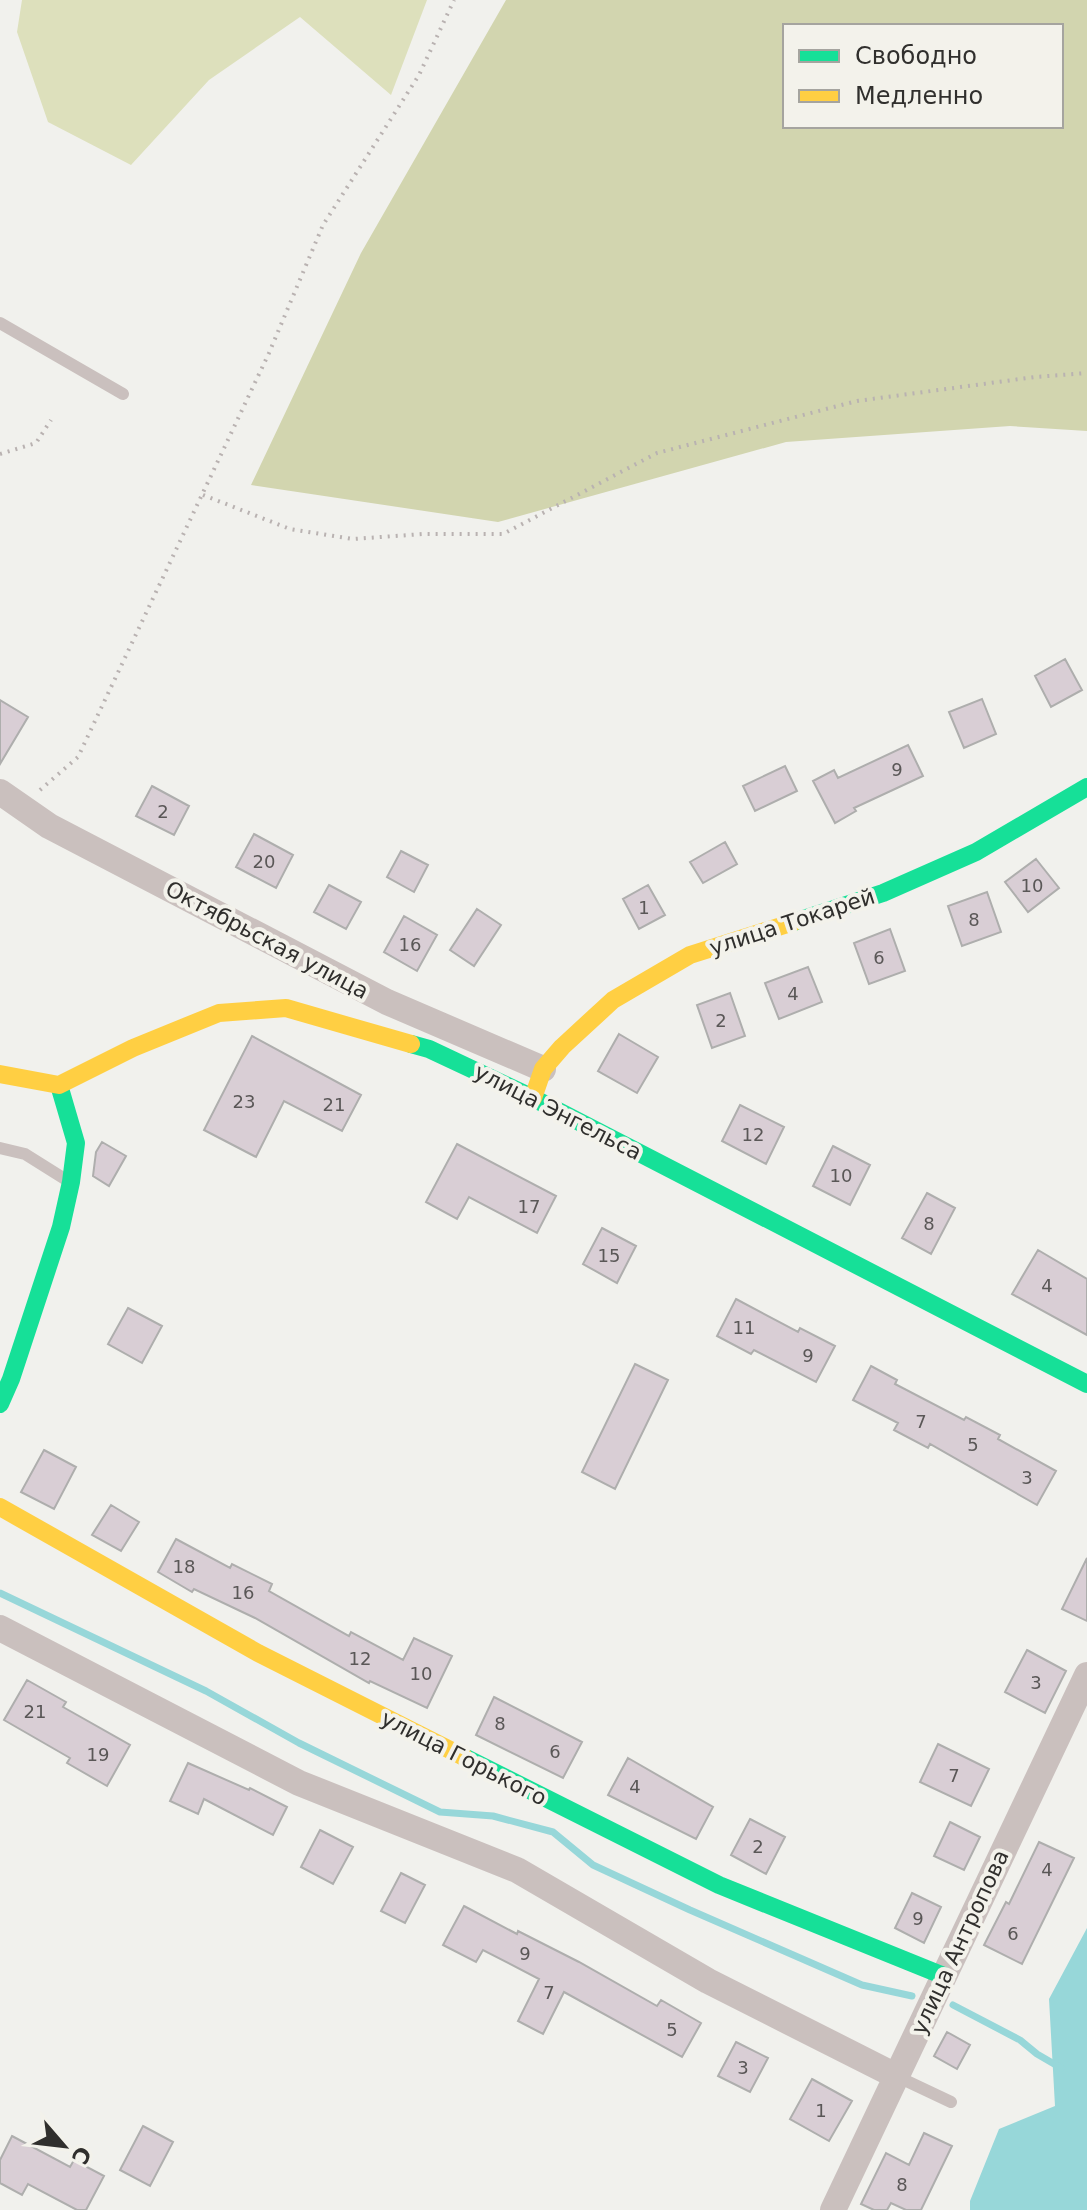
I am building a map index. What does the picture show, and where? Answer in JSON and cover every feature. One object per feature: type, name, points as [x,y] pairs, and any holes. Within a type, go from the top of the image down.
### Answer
[{"type":"street","name":"улица Токарей","points":[[533,1098],[543,1069],[613,1000],[690,955],[883,893],[976,852],[1087,787]]},
{"type":"street","name":"Октябрьская улица","points":[[0,792],[49,826],[373,1015],[543,1069]]},
{"type":"street","name":"улица Энгельса","points":[[59,1085],[133,1048],[219,1013],[286,1008],[373,1015],[429,1049],[533,1098],[1087,1384]]},
{"type":"street","points":[[0,1074],[59,1085],[76,1143],[61,1227],[0,1404]]},
{"type":"street","name":"улица Горького","points":[[0,1507],[258,1653],[570,1811],[719,1885],[944,1976]]},
{"type":"street","points":[[0,1628],[299,1783],[517,1870],[708,1981],[896,2076]]},
{"type":"street","name":"улица Антропова","points":[[833,2210],[1087,1675]]},
{"type":"lane","points":[[0,323],[123,394]]},
{"type":"lane","points":[[0,1148],[25,1154],[71,1182]]},
{"type":"lane","points":[[896,2076],[951,2102]]},
{"type":"path","points":[[49,826],[40,789],[78,757],[269,353],[323,225],[419,75],[454,0]]},
{"type":"path","points":[[203,495],[290,529],[353,539],[423,534],[503,534],[657,453],[857,401],[1087,373]]},
{"type":"path","points":[[0,454],[36,443],[51,420]]},
{"type":"green space","points":[[22,0],[427,0],[391,95],[300,17],[209,80],[131,165],[48,122],[17,32]]},
{"type":"green space","points":[[506,0],[1087,0],[1087,431],[1010,426],[786,442],[498,522],[251,485],[361,253]]},
{"type":"water","points":[[1087,1928],[1087,2210],[970,2210],[970,2201],[999,2129],[1055,2106],[1049,1999]]},
{"type":"building","points":[[1065,659],[1082,690],[1051,707],[1035,676]]},
{"type":"building","points":[[982,699],[996,734],[964,748],[949,712]]},
{"type":"building","points":[[0,700],[28,717],[0,764]]},
{"type":"building","points":[[908,745],[923,776],[854,808],[856,811],[835,823],[813,781],[834,770],[838,778]]},
{"type":"building","points":[[785,766],[797,791],[755,811],[743,786]]},
{"type":"building","points":[[152,786],[189,806],[174,835],[136,816]]},
{"type":"building","points":[[254,834],[293,855],[276,888],[236,867]]},
{"type":"building","points":[[725,842],[737,864],[703,883],[690,862]]},
{"type":"building","points":[[401,851],[428,865],[414,892],[387,877]]},
{"type":"building","points":[[1036,859],[1059,888],[1028,912],[1005,882]]},
{"type":"building","points":[[329,885],[361,902],[346,929],[314,912]]},
{"type":"building","points":[[648,885],[665,915],[639,929],[623,899]]},
{"type":"building","points":[[987,892],[1001,932],[962,946],[948,906]]},
{"type":"building","points":[[477,909],[501,925],[474,966],[450,950]]},
{"type":"building","points":[[404,916],[437,935],[417,971],[384,952]]},
{"type":"building","points":[[890,929],[905,971],[869,984],[854,943]]},
{"type":"building","points":[[808,967],[822,1002],[779,1019],[765,983]]},
{"type":"building","points":[[730,993],[745,1036],[712,1048],[697,1005]]},
{"type":"building","points":[[619,1034],[658,1057],[637,1093],[598,1071]]},
{"type":"building","points":[[252,1036],[361,1095],[342,1131],[284,1101],[256,1157],[204,1130]]},
{"type":"building","points":[[740,1105],[784,1127],[766,1164],[722,1141]]},
{"type":"building","points":[[102,1142],[126,1156],[109,1186],[93,1176],[96,1152]]},
{"type":"building","points":[[457,1144],[556,1196],[537,1233],[469,1197],[457,1219],[426,1202]]},
{"type":"building","points":[[833,1146],[870,1165],[850,1205],[813,1186]]},
{"type":"building","points":[[927,1193],[955,1208],[931,1254],[902,1238]]},
{"type":"building","points":[[602,1228],[636,1246],[617,1283],[583,1264]]},
{"type":"building","points":[[1038,1250],[1087,1279],[1087,1335],[1012,1294]]},
{"type":"building","points":[[736,1299],[798,1332],[800,1328],[835,1346],[816,1382],[754,1350],[751,1354],[717,1336]]},
{"type":"building","points":[[128,1308],[162,1326],[142,1363],[108,1344]]},
{"type":"building","points":[[635,1364],[668,1380],[615,1489],[582,1472]]},
{"type":"building","points":[[871,1366],[897,1380],[895,1384],[1000,1435],[998,1439],[1056,1471],[1037,1505],[930,1444],[928,1448],[894,1430],[898,1423],[853,1400]]},
{"type":"building","points":[[44,1450],[76,1467],[54,1509],[21,1492]]},
{"type":"building","points":[[111,1505],[139,1522],[121,1551],[92,1535]]},
{"type":"building","points":[[176,1539],[230,1568],[232,1564],[272,1584],[269,1591],[349,1636],[351,1632],[403,1660],[414,1638],[452,1656],[427,1708],[369,1683],[255,1618],[194,1589],[192,1592],[158,1572]]},
{"type":"building","points":[[1087,1558],[1087,1621],[1062,1609]]},
{"type":"building","points":[[1027,1650],[1066,1671],[1045,1713],[1005,1692]]},
{"type":"building","points":[[27,1680],[66,1702],[63,1707],[130,1745],[107,1786],[67,1763],[70,1758],[4,1720]]},
{"type":"building","points":[[494,1697],[582,1742],[563,1778],[476,1735]]},
{"type":"building","points":[[938,1744],[989,1769],[971,1806],[920,1782]]},
{"type":"building","points":[[628,1758],[713,1807],[696,1839],[608,1795]]},
{"type":"building","points":[[188,1763],[287,1807],[273,1835],[204,1799],[198,1814],[170,1801]]},
{"type":"building","points":[[750,1819],[785,1837],[766,1874],[731,1855]]},
{"type":"building","points":[[950,1822],[980,1837],[964,1870],[934,1856]]},
{"type":"building","points":[[320,1830],[353,1847],[333,1884],[301,1867]]},
{"type":"building","points":[[1039,1842],[1074,1858],[1022,1964],[984,1945],[1006,1902],[1009,1904]]},
{"type":"building","points":[[401,1873],[425,1885],[405,1923],[381,1911]]},
{"type":"building","points":[[912,1893],[941,1907],[924,1943],[895,1928]]},
{"type":"building","points":[[464,1906],[579,1962],[657,2006],[661,2000],[701,2023],[682,2057],[564,1992],[543,2034],[518,2021],[539,1979],[483,1950],[476,1962],[443,1945]]},
{"type":"building","points":[[947,2032],[970,2045],[957,2069],[934,2056]]},
{"type":"building","points":[[736,2042],[768,2058],[750,2092],[718,2076]]},
{"type":"building","points":[[812,2079],[852,2101],[829,2141],[790,2119]]},
{"type":"building","points":[[143,2126],[173,2142],[150,2186],[120,2170]]},
{"type":"building","points":[[924,2133],[952,2146],[921,2210],[906,2210],[891,2203],[887,2210],[874,2210],[861,2204],[886,2153],[909,2165]]},
{"type":"building","points":[[12,2136],[70,2167],[74,2160],[104,2176],[86,2210],[77,2210],[28,2184],[22,2195],[0,2183],[0,2160]]},
{"type":"waterway","points":[[0,1593],[206,1691],[299,1743],[440,1812],[493,1816],[553,1832],[593,1865],[690,1910],[862,1985],[912,1996]]},
{"type":"waterway","points":[[953,2005],[1020,2040],[1061,2068]]},
{"type":"traffic: fast","points":[[794,922],[883,893],[976,852],[1087,787]]},
{"type":"traffic: fast","points":[[411,1044],[429,1049],[533,1098],[1087,1384]]},
{"type":"traffic: fast","points":[[0,1404],[61,1227],[71,1182],[76,1143],[59,1085]]},
{"type":"traffic: fast","points":[[464,1757],[719,1885],[944,1976]]},
{"type":"traffic: slow","points":[[533,1098],[543,1069],[613,1000],[690,955],[794,922]]},
{"type":"traffic: slow","points":[[0,1074],[59,1085],[133,1048],[219,1013],[286,1008],[411,1044]]},
{"type":"traffic: slow","points":[[0,1507],[258,1653],[464,1757]]}]
